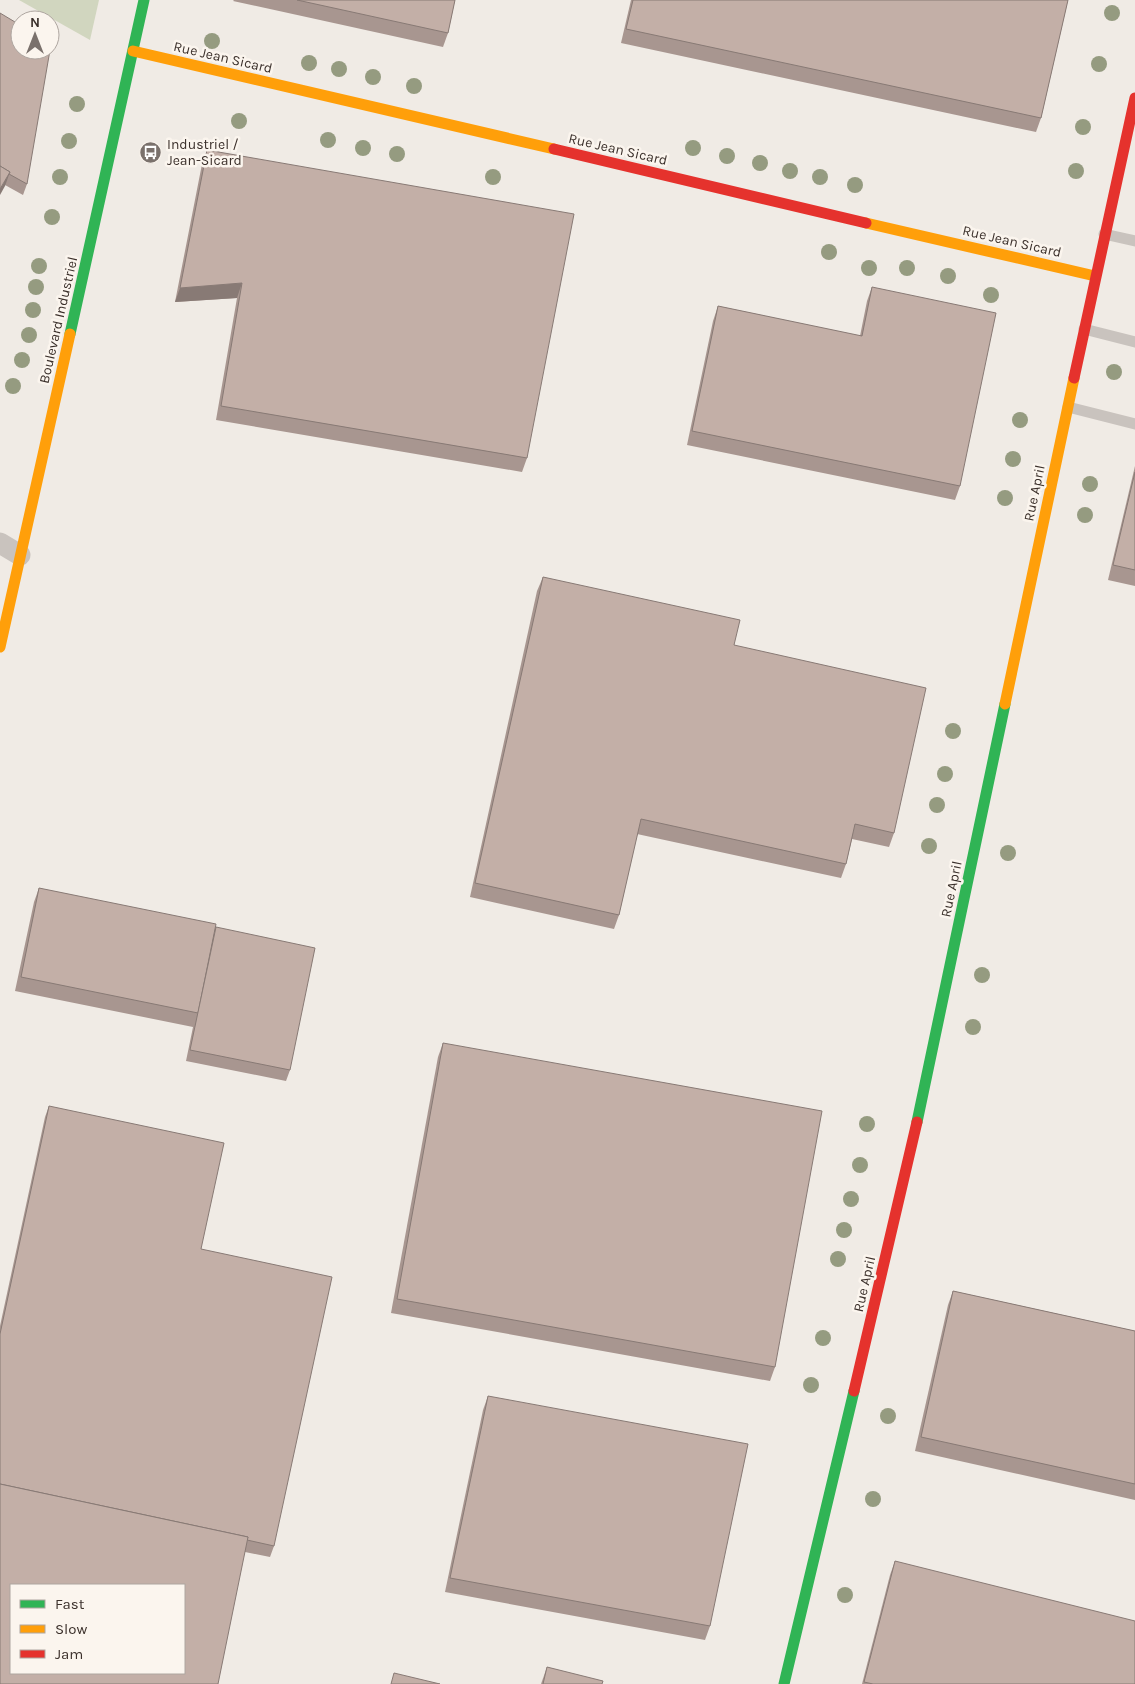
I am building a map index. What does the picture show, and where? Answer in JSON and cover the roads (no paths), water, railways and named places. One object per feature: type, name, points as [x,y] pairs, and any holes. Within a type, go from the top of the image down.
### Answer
[{"type":"street","name":"Boulevard Industriel","points":[[0,647],[144,0]]},
{"type":"street","name":"Rue Jean Sicard","points":[[133,51],[1095,276]]},
{"type":"street","name":"Rue April","points":[[784,1684],[913,1143],[1095,276],[1135,98]]},
{"type":"street","points":[[0,543],[20,555]]},
{"type":"lane","points":[[1104,234],[1135,241]]},
{"type":"lane","points":[[1084,329],[1135,342]]},
{"type":"lane","points":[[1068,407],[1135,424]]},
{"type":"place","name":"Industriel / Jean-Sicard","points":[[151,152]]}]
